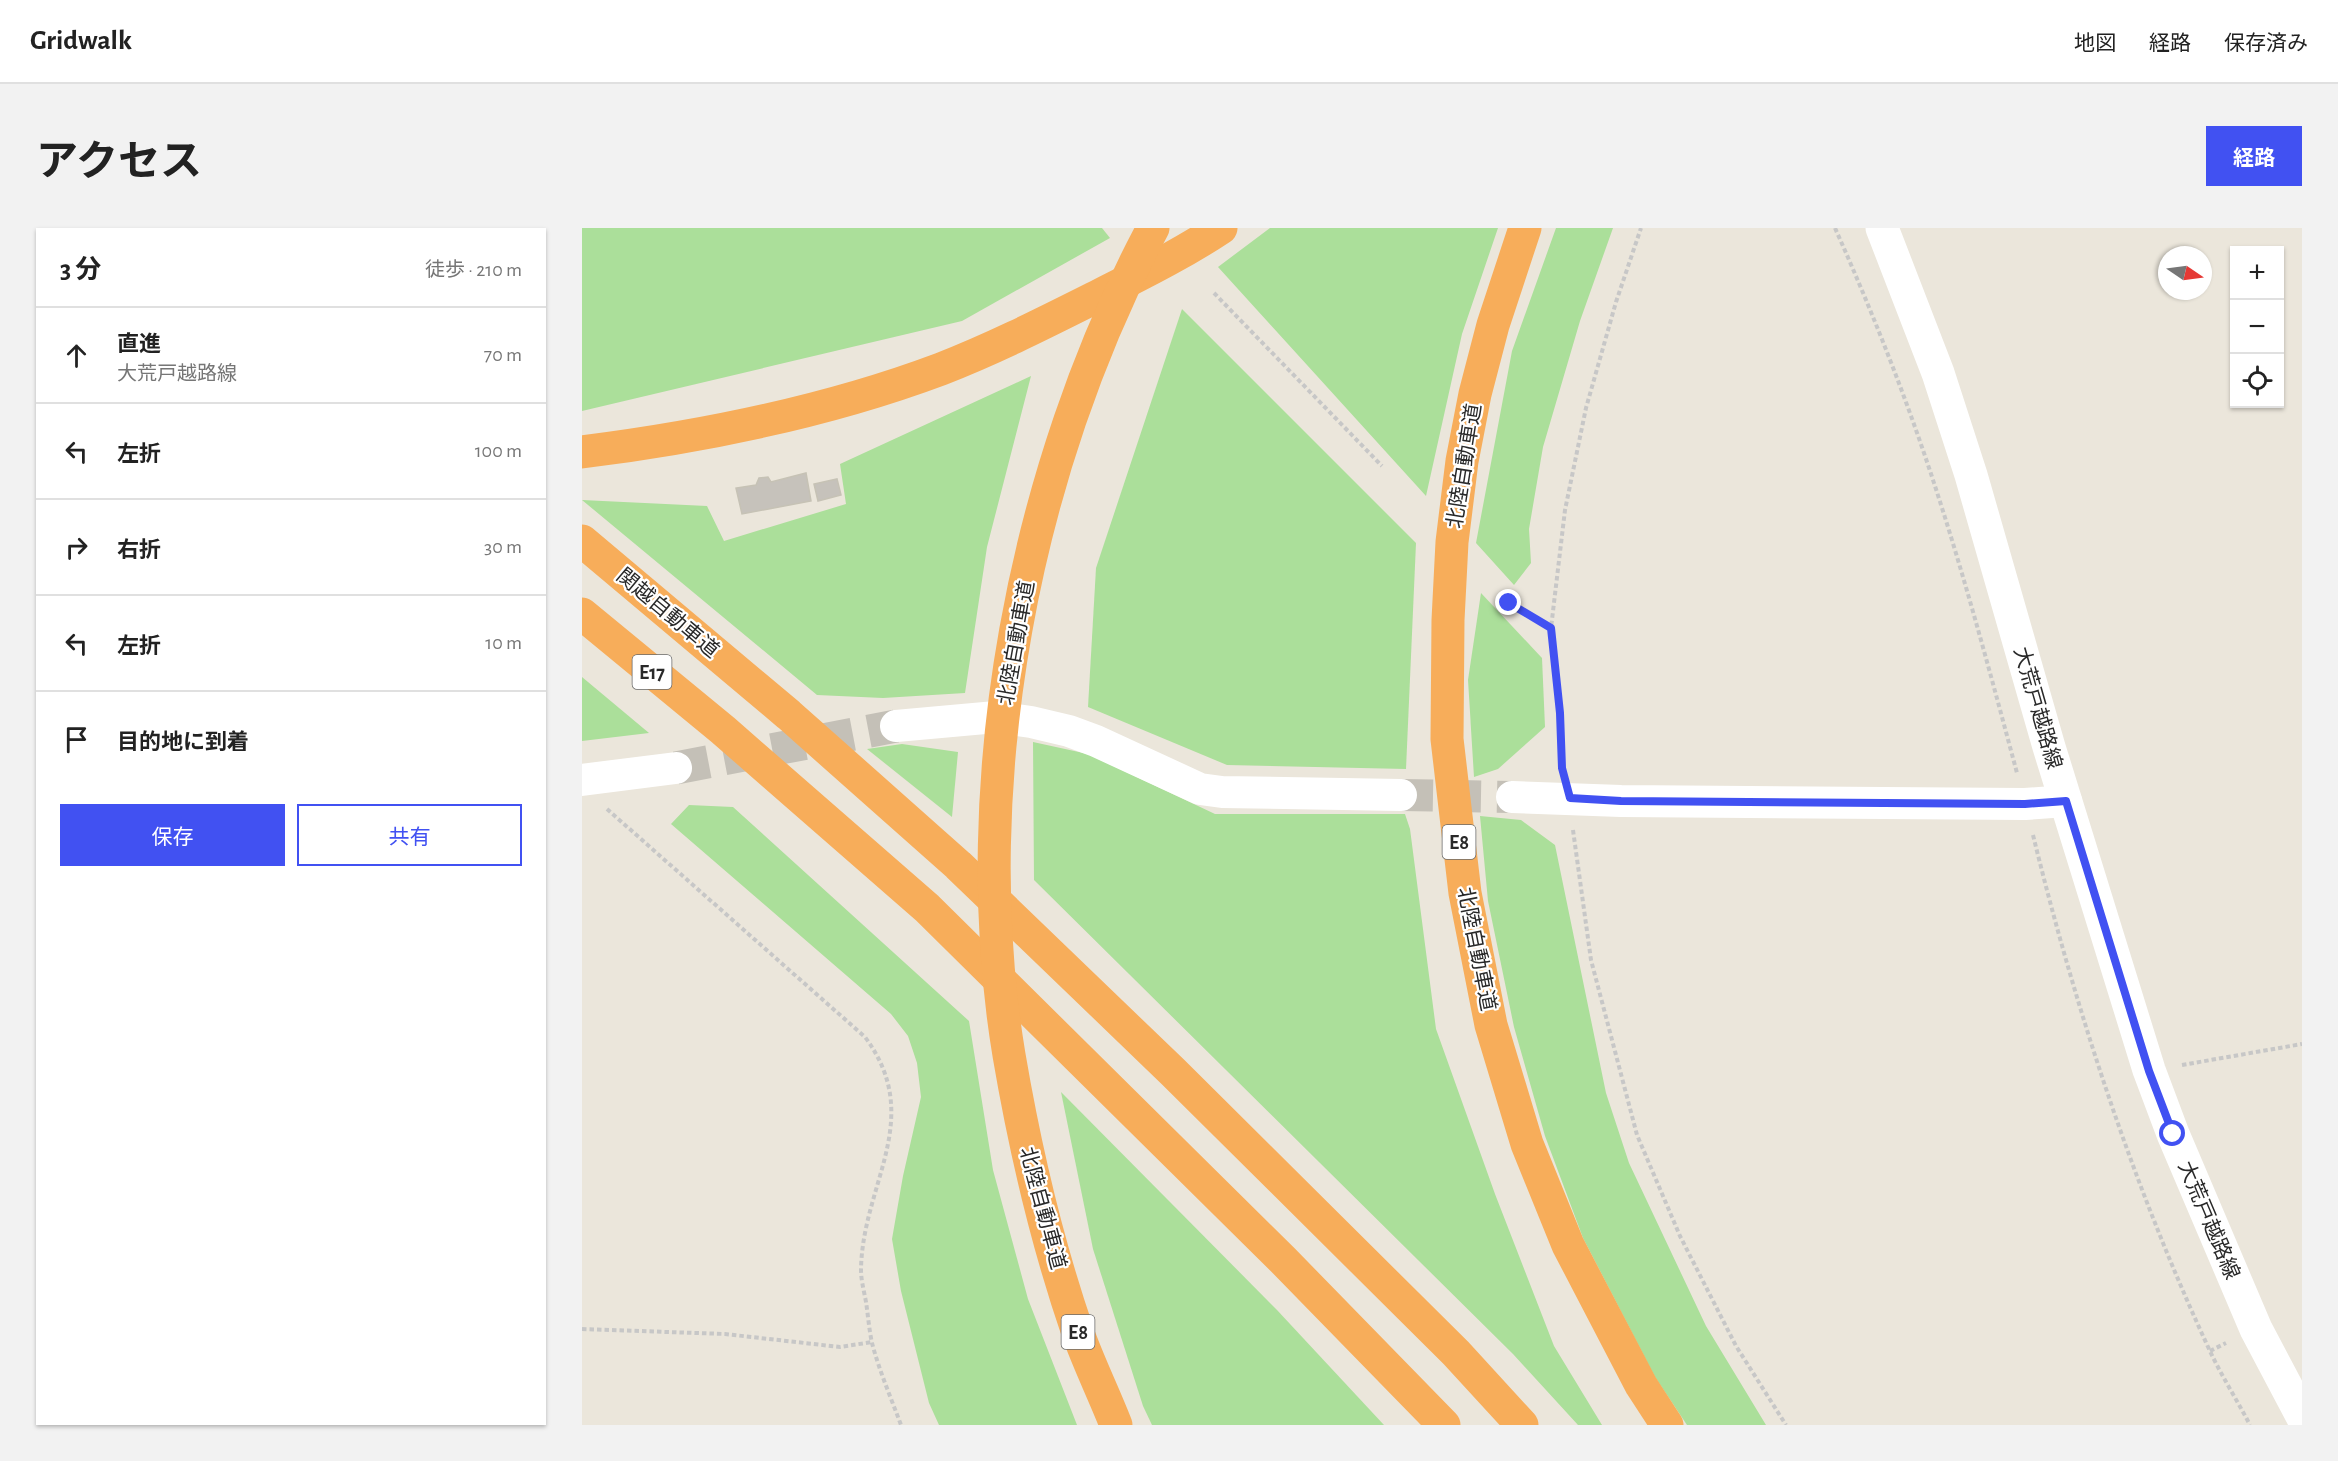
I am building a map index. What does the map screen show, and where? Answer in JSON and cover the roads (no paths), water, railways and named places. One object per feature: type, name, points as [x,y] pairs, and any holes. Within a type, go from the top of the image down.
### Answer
[{"type":"highway","name":"北陸自動車道","points":[[1116,1425],[1079,1334],[1049,1236],[1025,1138],[1009,1053],[998,955],[995,866],[1005,701],[1018,621],[1038,525],[1062,441],[1095,352],[1153,228]]},
{"type":"highway","points":[[582,452],[685,437],[761,421],[849,398],[939,369],[1032,330],[1133,278],[1221,228]]},
{"type":"highway","name":"北陸自動車道","points":[[1525,228],[1493,325],[1475,394],[1462,461],[1452,542],[1448,620],[1447,739],[1465,893],[1491,1025],[1527,1144],[1568,1245],[1641,1384],[1667,1425]]},
{"type":"highway","name":"関越自動車道","points":[[582,541],[754,685],[967,873],[1456,1353],[1522,1425]]},
{"type":"highway","name":"E17","points":[[582,614],[723,730],[927,909],[1283,1260],[1444,1425]]},
{"type":"main road","name":"大荒戸越路線","points":[[1882,228],[1938,373],[1971,475],[2066,801],[2149,1071],[2190,1177],[2256,1329],[2302,1416]]},
{"type":"street","points":[[896,726],[996,717],[1069,731],[1200,789],[1222,792],[1401,795]]},
{"type":"street","points":[[591,791],[676,768]]},
{"type":"street","points":[[1512,797],[1633,801],[2025,804],[2066,801]]},
{"type":"tunnel","points":[[676,768],[896,726]]},
{"type":"tunnel","points":[[1401,795],[1512,797]]}]
